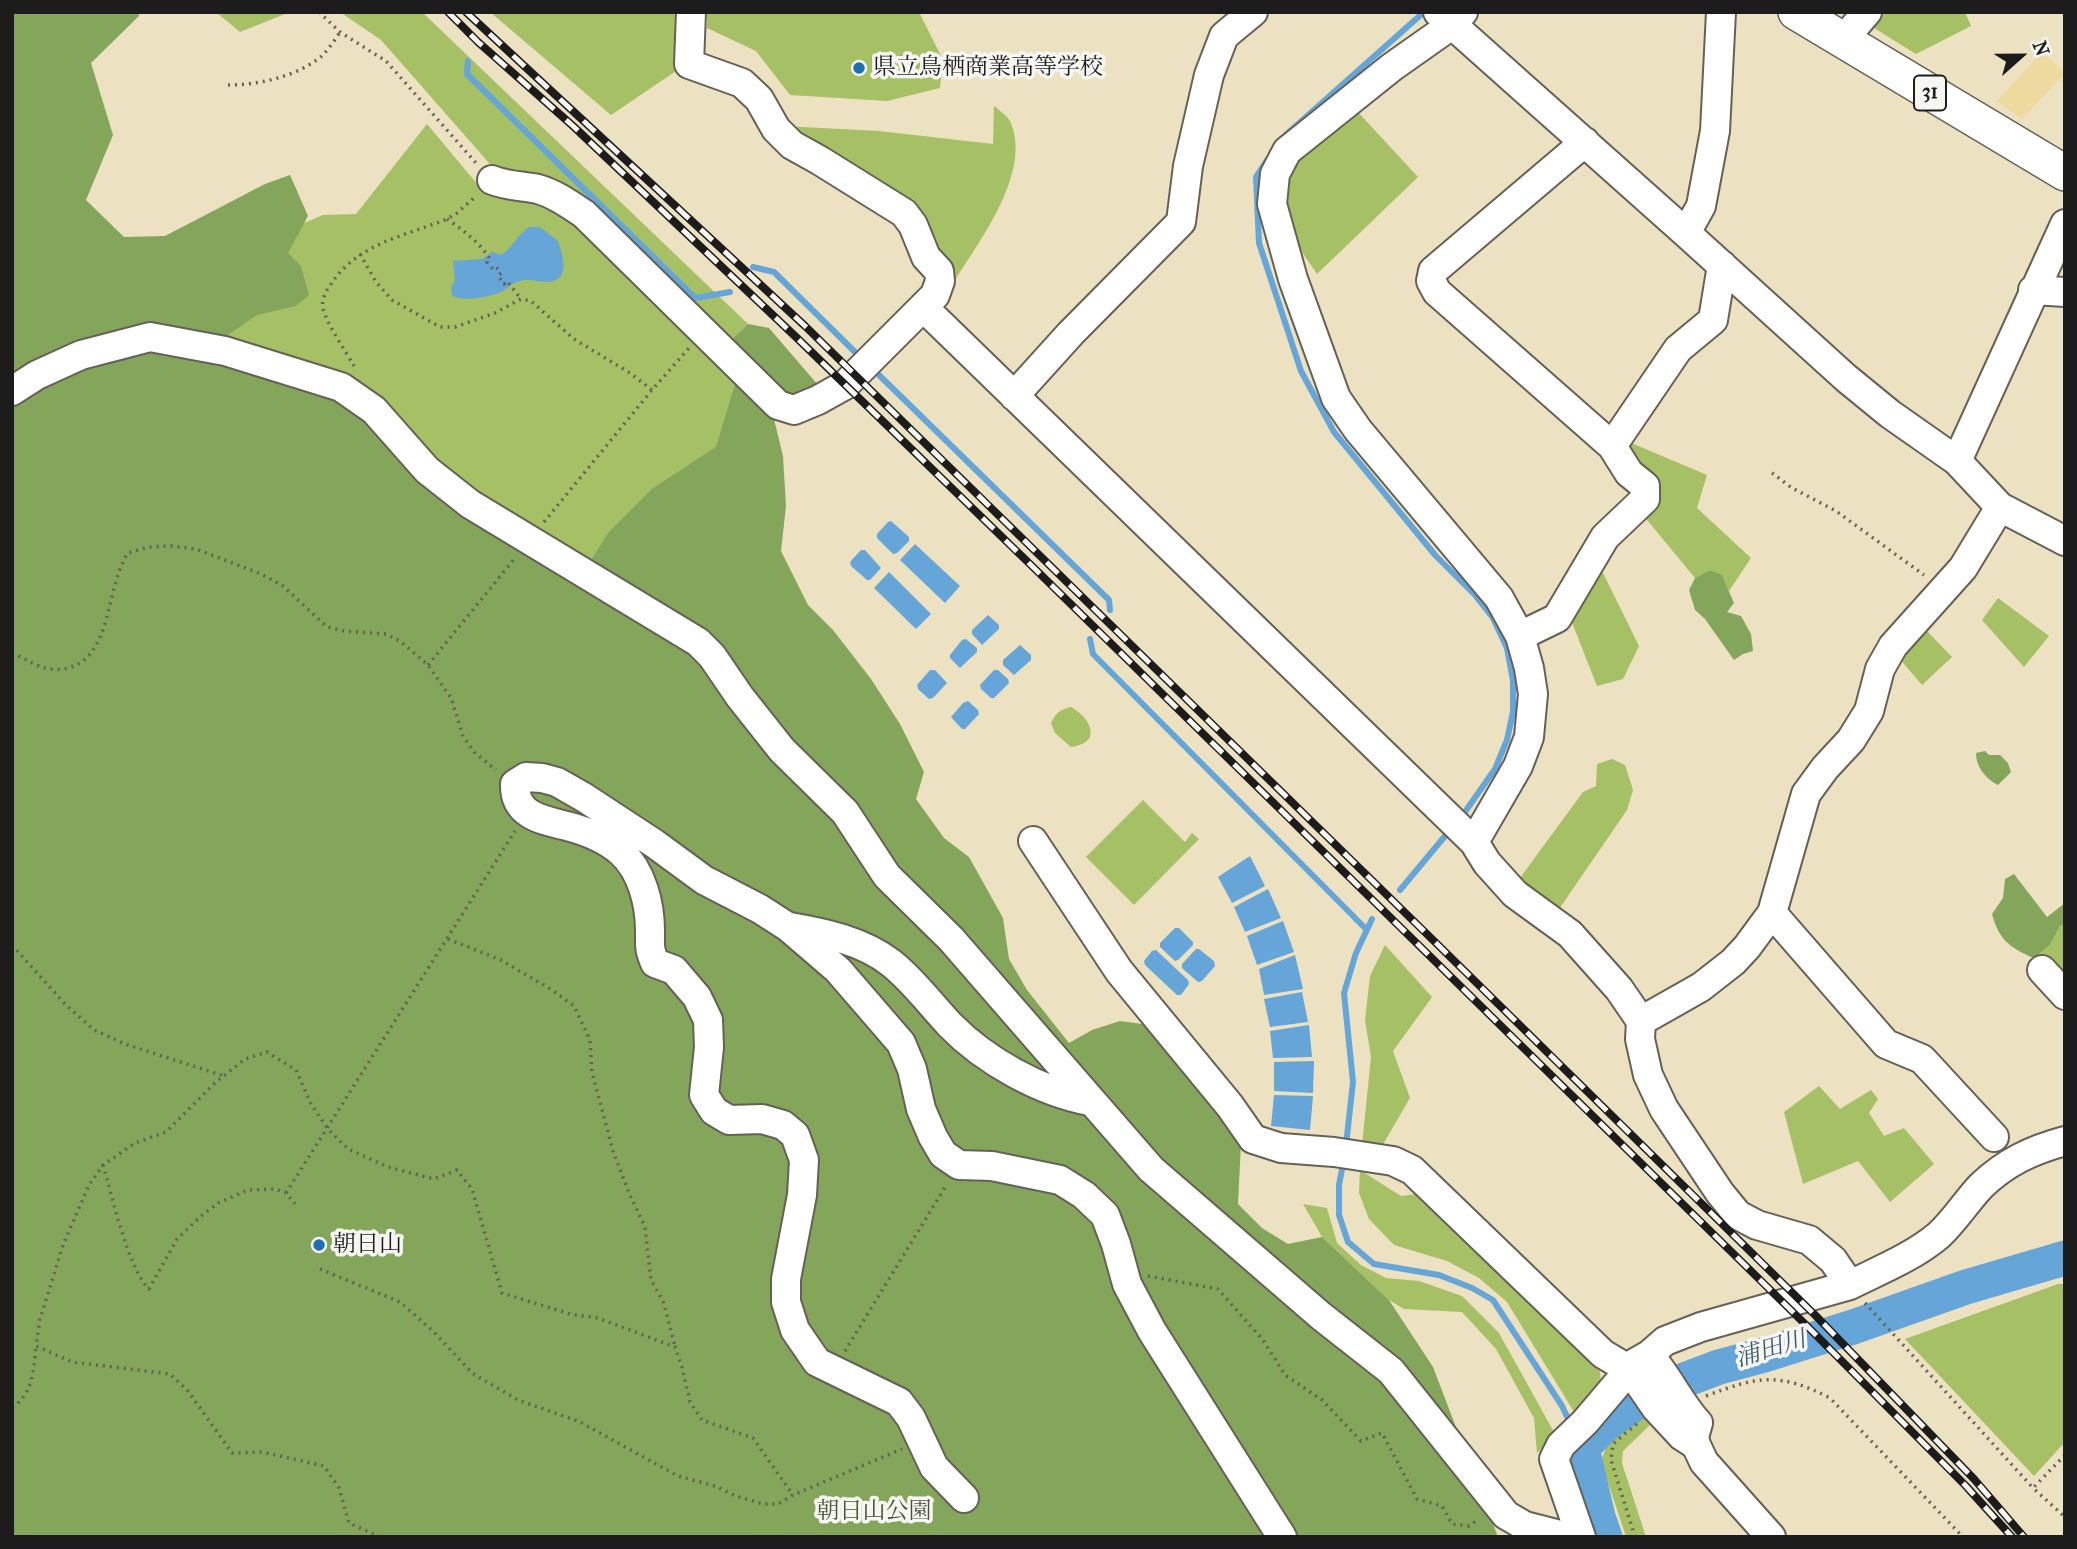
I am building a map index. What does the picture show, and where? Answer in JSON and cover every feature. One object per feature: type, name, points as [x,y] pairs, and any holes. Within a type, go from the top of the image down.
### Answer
[{"type":"main road","name":"31","points":[[1796,12],[2065,173]]},
{"type":"street","points":[[492,180],[504,185],[538,189],[560,198],[584,214],[778,405],[794,410],[845,385],[935,295],[940,281],[939,271],[926,257],[913,225],[904,214],[792,145],[776,129],[759,99],[742,83],[689,64],[691,12]]},
{"type":"street","points":[[1014,396],[1181,222],[1188,166],[1209,75],[1224,36],[1253,12]]},
{"type":"street","points":[[1686,233],[1701,206],[1715,131],[1721,12]]},
{"type":"street","points":[[1843,40],[1867,12]]},
{"type":"street","points":[[1470,839],[1518,766],[1529,737],[1533,694],[1520,636],[1499,598],[1358,430],[1335,398],[1293,279],[1272,204],[1275,174],[1287,151],[1450,17],[1846,379],[1957,461],[2000,507],[2065,541]]},
{"type":"street","points":[[1520,636],[1557,618],[1605,537],[1645,499],[1645,486],[1629,474],[1612,446],[1437,292],[1431,281],[1433,271],[1585,142]]},
{"type":"street","points":[[1957,461],[2065,224]]},
{"type":"street","points":[[1612,446],[1678,349],[1713,320],[1722,265]]},
{"type":"street","points":[[2033,290],[2065,292]]},
{"type":"street","points":[[923,307],[1470,839],[1515,894],[1570,934],[1593,958],[1641,1021],[1640,1039],[1648,1075],[1664,1109],[1720,1193],[1738,1215],[1757,1225],[1809,1240],[1833,1260],[1858,1294]]},
{"type":"street","points":[[12,391],[37,375],[81,355],[122,342],[150,337],[225,351],[341,387],[374,410],[427,470],[470,504],[698,642],[712,656],[740,698],[782,750],[845,812],[887,876],[951,939],[1151,1169],[1300,1298],[1391,1371],[1506,1516],[1525,1526],[1568,1537]]},
{"type":"street","points":[[1641,1021],[1701,987],[1733,962],[1772,913],[1806,794],[1851,740],[1869,711],[1880,669],[1893,646],[1963,568],[2000,507]]},
{"type":"street","points":[[964,1498],[934,1467],[923,1440],[899,1402],[817,1362],[795,1330],[786,1302],[786,1279],[802,1195],[804,1160],[795,1135],[783,1125],[762,1119],[729,1120],[714,1111],[704,1095],[709,1047],[708,1020],[697,997],[674,970],[655,962],[648,948],[650,932],[647,905],[639,876],[621,852],[595,835],[538,820],[526,813],[516,798],[514,784],[526,777],[557,782],[637,831],[704,880],[788,927],[838,970],[901,1043],[912,1069],[921,1110],[943,1154],[960,1165],[992,1166],[1060,1180],[1084,1195],[1105,1215],[1127,1284],[1152,1331],[1282,1537]]},
{"type":"street","points":[[1033,841],[1119,971],[1230,1106],[1253,1139],[1281,1148],[1378,1158],[1393,1161],[1412,1170],[1603,1354],[1659,1383],[1698,1423],[1694,1437],[1704,1462],[1771,1537]]},
{"type":"street","points":[[1772,913],[1886,1044],[1922,1059],[1994,1137]]},
{"type":"street","points":[[788,927],[822,933],[874,951],[892,964],[952,1027],[985,1056],[1009,1070],[1073,1098],[1091,1101]]},
{"type":"street","points":[[2042,970],[2065,995]]},
{"type":"street","points":[[1659,1383],[1665,1341],[1701,1327],[1858,1294],[1903,1258],[1939,1234],[1981,1187],[2014,1160],[2038,1148],[2065,1141]]},
{"type":"street","points":[[1581,1537],[1554,1458],[1561,1445],[1585,1422],[1659,1383]]},
{"type":"path","points":[[319,12],[340,32],[386,61],[492,180],[457,213],[389,239],[360,254],[336,276],[325,293],[323,307],[358,373]]},
{"type":"path","points":[[228,86],[257,83],[307,66],[323,54],[340,32]]},
{"type":"path","points":[[447,219],[485,251],[490,258],[487,262],[493,269],[496,267],[504,284],[507,281],[521,299]]},
{"type":"path","points":[[360,254],[376,282],[392,300],[440,327],[455,327],[468,323],[521,299],[531,301],[574,339],[630,373],[652,390]]},
{"type":"path","points":[[428,665],[703,331]]},
{"type":"path","points":[[1772,473],[1793,488],[1836,511],[1943,590]]},
{"type":"path","points":[[12,653],[43,668],[62,669],[80,665],[97,648],[113,588],[121,564],[128,553],[149,547],[196,549],[261,574],[283,586],[327,627],[386,634],[400,641],[428,665],[451,698],[463,736],[474,752],[514,784]]},
{"type":"path","points":[[286,1193],[526,813]]},
{"type":"path","points":[[448,939],[501,960],[552,989],[575,1006],[590,1040],[592,1072],[613,1151],[645,1227],[651,1280],[663,1301],[690,1402],[702,1420],[754,1438],[793,1495]]},
{"type":"path","points":[[12,945],[65,1003],[94,1030],[125,1044],[224,1076]]},
{"type":"path","points":[[12,1408],[26,1394],[33,1374],[40,1319],[63,1244],[89,1185],[103,1165],[135,1143],[166,1132],[245,1059],[267,1052],[296,1070],[311,1104],[328,1129],[348,1149],[388,1167],[434,1179],[457,1170],[472,1189],[502,1293],[570,1314],[598,1318],[675,1347]]},
{"type":"path","points":[[103,1165],[132,1260],[142,1283],[149,1289],[177,1239],[218,1203],[248,1190],[275,1189],[286,1193],[295,1204]]},
{"type":"path","points":[[834,1370],[960,1165]]},
{"type":"path","points":[[320,1269],[400,1302],[434,1332],[472,1373],[518,1400],[578,1421],[678,1476],[763,1504],[778,1504],[793,1495],[923,1440]]},
{"type":"path","points":[[1127,1284],[1147,1275],[1218,1289],[1263,1340],[1285,1375],[1322,1400],[1361,1441],[1382,1433],[1417,1499],[1443,1506],[1452,1524],[1469,1526],[1498,1506]]},
{"type":"path","points":[[1858,1294],[2033,1488],[2065,1517]]},
{"type":"path","points":[[36,1346],[72,1362],[170,1374],[188,1391],[232,1453],[262,1452],[324,1466],[339,1488],[349,1523],[380,1537]]},
{"type":"path","points":[[1634,1537],[1611,1460],[1613,1444],[1659,1383],[1740,1382],[1773,1378],[1804,1385],[1830,1398],[1963,1537]]},
{"type":"path","points":[[2033,1488],[2065,1455]]},
{"type":"green space","name":"朝日山公園","points":[[12,12],[139,12],[139,16],[91,63],[113,135],[86,200],[124,237],[165,236],[265,184],[290,175],[308,216],[288,253],[301,266],[309,295],[296,306],[257,315],[225,337],[336,399],[382,434],[443,503],[580,578],[608,533],[653,488],[716,447],[735,384],[730,341],[748,324],[769,328],[818,385],[772,411],[783,456],[786,506],[781,551],[808,605],[833,630],[871,679],[900,724],[924,772],[916,799],[944,838],[969,857],[1003,918],[1009,959],[1027,990],[1069,1043],[1092,1030],[1120,1021],[1149,1025],[1241,1143],[1238,1204],[1262,1228],[1288,1244],[1322,1237],[1389,1300],[1433,1367],[1498,1537],[12,1537]]},
{"type":"green space","points":[[216,12],[290,12],[240,32]]},
{"type":"green space","points":[[340,12],[422,12],[748,324],[730,341],[582,196],[496,171],[381,40]]},
{"type":"green space","points":[[490,12],[682,12],[679,69],[611,115]]},
{"type":"green space","points":[[707,12],[919,12],[943,60],[940,88],[887,101],[790,95],[756,51],[707,28]]},
{"type":"green space","points":[[1877,12],[1965,12],[1971,26],[1916,54],[1866,23]]},
{"type":"green space","points":[[994,106],[1010,121],[1015,142],[1014,164],[998,209],[949,290],[932,255],[783,126],[879,131],[993,144]]},
{"type":"green space","points":[[1356,110],[1418,177],[1317,274],[1293,239],[1287,216],[1284,184],[1295,160]]},
{"type":"green space","points":[[427,124],[478,185],[564,212],[735,384],[760,421],[617,635],[187,392],[242,249],[323,215],[356,214]]},
{"type":"green space","points":[[1629,442],[1707,475],[1697,508],[1751,558],[1729,591],[1722,576],[1710,570],[1695,578],[1643,515],[1627,465]]},
{"type":"green space","points":[[1598,563],[1639,646],[1623,679],[1597,686],[1571,620]]},
{"type":"green space","points":[[1710,570],[1722,575],[1734,603],[1727,612],[1741,616],[1751,634],[1753,651],[1734,660],[1705,619],[1695,610],[1689,590],[1695,578]]},
{"type":"green space","points":[[1998,598],[2049,636],[2024,667],[1982,620]]},
{"type":"green space","points":[[1925,629],[1952,657],[1922,685],[1898,657]]},
{"type":"green space","points":[[1071,707],[1084,717],[1090,735],[1081,745],[1071,747],[1055,733],[1051,723],[1059,712]]},
{"type":"green space","points":[[1985,751],[1989,755],[2000,755],[2008,763],[2011,772],[1998,785],[1986,776],[1978,763],[1976,753]]},
{"type":"green space","points":[[1612,759],[1625,765],[1633,790],[1627,810],[1557,912],[1517,882],[1583,792],[1596,786],[1597,764]]},
{"type":"green space","points":[[1143,800],[1185,842],[1192,833],[1199,839],[1134,905],[1086,857]]},
{"type":"green space","points":[[2014,874],[2047,917],[2065,903],[2065,924],[2060,926],[2050,945],[2034,958],[2018,951],[2002,937],[1992,914],[2003,898],[2005,879]]},
{"type":"green space","points":[[2065,924],[2065,983],[2052,966],[2034,958],[2050,945],[2060,926]]},
{"type":"green space","points":[[1385,945],[1432,997],[1393,1051],[1410,1098],[1382,1146],[1362,1145],[1371,1057],[1365,1020],[1370,976]]},
{"type":"green space","points":[[1819,1086],[1840,1109],[1871,1090],[1878,1099],[1869,1113],[1884,1136],[1904,1128],[1934,1164],[1890,1202],[1858,1161],[1803,1184],[1784,1112]]},
{"type":"green space","points":[[1360,1170],[1401,1196],[1418,1194],[1599,1367],[1601,1380],[1574,1412],[1507,1302],[1479,1278],[1447,1261],[1394,1245],[1369,1219],[1359,1193]]},
{"type":"green space","points":[[1303,1204],[1327,1208],[1337,1243],[1361,1265],[1386,1278],[1419,1281],[1462,1296],[1499,1333],[1555,1434],[1537,1453],[1534,1418],[1496,1349],[1462,1312],[1404,1309],[1389,1300],[1322,1237]]},
{"type":"green space","points":[[2058,1284],[2065,1284],[2065,1442],[2034,1476],[1905,1339]]},
{"type":"green space","points":[[1644,1413],[1653,1422],[1623,1451],[1622,1463],[1646,1537],[1626,1537],[1601,1461],[1608,1442]]},
{"type":"sand","points":[[2042,52],[2065,73],[2022,119],[1997,101]]},
{"type":"water","points":[[529,227],[540,227],[558,241],[563,265],[559,278],[550,282],[524,280],[501,292],[483,297],[463,299],[452,296],[451,287],[455,281],[453,261],[482,259],[492,252],[501,255]]},
{"type":"water","points":[[891,521],[909,537],[909,541],[893,554],[877,538],[877,534]]},
{"type":"water","points":[[915,544],[960,586],[945,603],[900,560]]},
{"type":"water","points":[[861,550],[865,550],[881,568],[870,580],[851,566],[850,562]]},
{"type":"water","points":[[889,572],[931,614],[916,629],[874,588]]},
{"type":"water","points":[[988,615],[999,625],[999,629],[982,645],[972,634],[972,630]]},
{"type":"water","points":[[966,639],[977,648],[977,652],[960,668],[950,655],[962,640]]},
{"type":"water","points":[[1020,645],[1031,655],[1031,660],[1014,675],[1003,665],[1003,660]]},
{"type":"water","points":[[930,670],[935,670],[947,683],[929,699],[917,685]]},
{"type":"water","points":[[994,670],[998,670],[1009,683],[991,698],[980,685]]},
{"type":"water","points":[[968,701],[979,714],[962,729],[951,717]]},
{"type":"water","points":[[1250,856],[1265,886],[1232,903],[1218,877]]},
{"type":"water","points":[[1268,889],[1281,918],[1245,932],[1234,907]]},
{"type":"water","points":[[1283,921],[1294,952],[1257,965],[1247,936]]},
{"type":"water","points":[[1175,928],[1179,928],[1193,945],[1175,961],[1160,947],[1160,943]]},
{"type":"water","points":[[1196,949],[1214,961],[1215,966],[1198,982],[1182,968],[1182,964]]},
{"type":"water","points":[[1156,950],[1188,980],[1189,984],[1181,995],[1177,995],[1145,965],[1144,961]]},
{"type":"water","points":[[1295,955],[1303,989],[1264,995],[1259,969]]},
{"type":"water","points":[[1302,992],[1308,1022],[1270,1027],[1264,999]]},
{"type":"water","points":[[1309,1025],[1312,1057],[1273,1058],[1270,1031]]},
{"type":"water","points":[[1314,1061],[1313,1093],[1274,1091],[1274,1062]]},
{"type":"water","points":[[1274,1095],[1313,1096],[1310,1130],[1271,1126]]},
{"type":"waterway","points":[[1279,141],[1424,12]]},
{"type":"waterway","points":[[468,61],[467,74],[695,298],[730,292]]},
{"type":"waterway","points":[[1268,159],[1256,177],[1259,243],[1301,371],[1334,432],[1435,555],[1475,595],[1493,618],[1507,648],[1513,681],[1513,712],[1507,740],[1495,769],[1460,819]]},
{"type":"waterway","points":[[753,267],[774,272],[854,351]]},
{"type":"waterway","points":[[879,375],[1109,600],[1110,610]]},
{"type":"waterway","points":[[1090,639],[1093,654],[1366,929]]},
{"type":"waterway","points":[[1400,890],[1450,830]]},
{"type":"waterway","points":[[1346,1145],[1353,1082],[1344,993],[1356,953],[1372,919]]},
{"type":"waterway","points":[[1344,1159],[1339,1185],[1339,1215],[1348,1242],[1374,1264],[1439,1275],[1493,1300],[1562,1406],[1571,1425]]},
{"type":"waterway","name":"浦田川","points":[[1605,1537],[1582,1448],[1607,1423],[1650,1393],[1719,1367],[1853,1327],[1966,1287],[2065,1258]]},
{"type":"railway","points":[[448,12],[797,338],[1034,568],[1805,1324],[1965,1485],[2012,1537]]},
{"type":"railway","points":[[466,12],[805,326],[1434,941],[1816,1316],[1974,1479],[2024,1537]]},
{"type":"place","name":"県立鳥栖商業高等学校","points":[[859,68]]},
{"type":"place","name":"朝日山","points":[[319,1245]]}]
